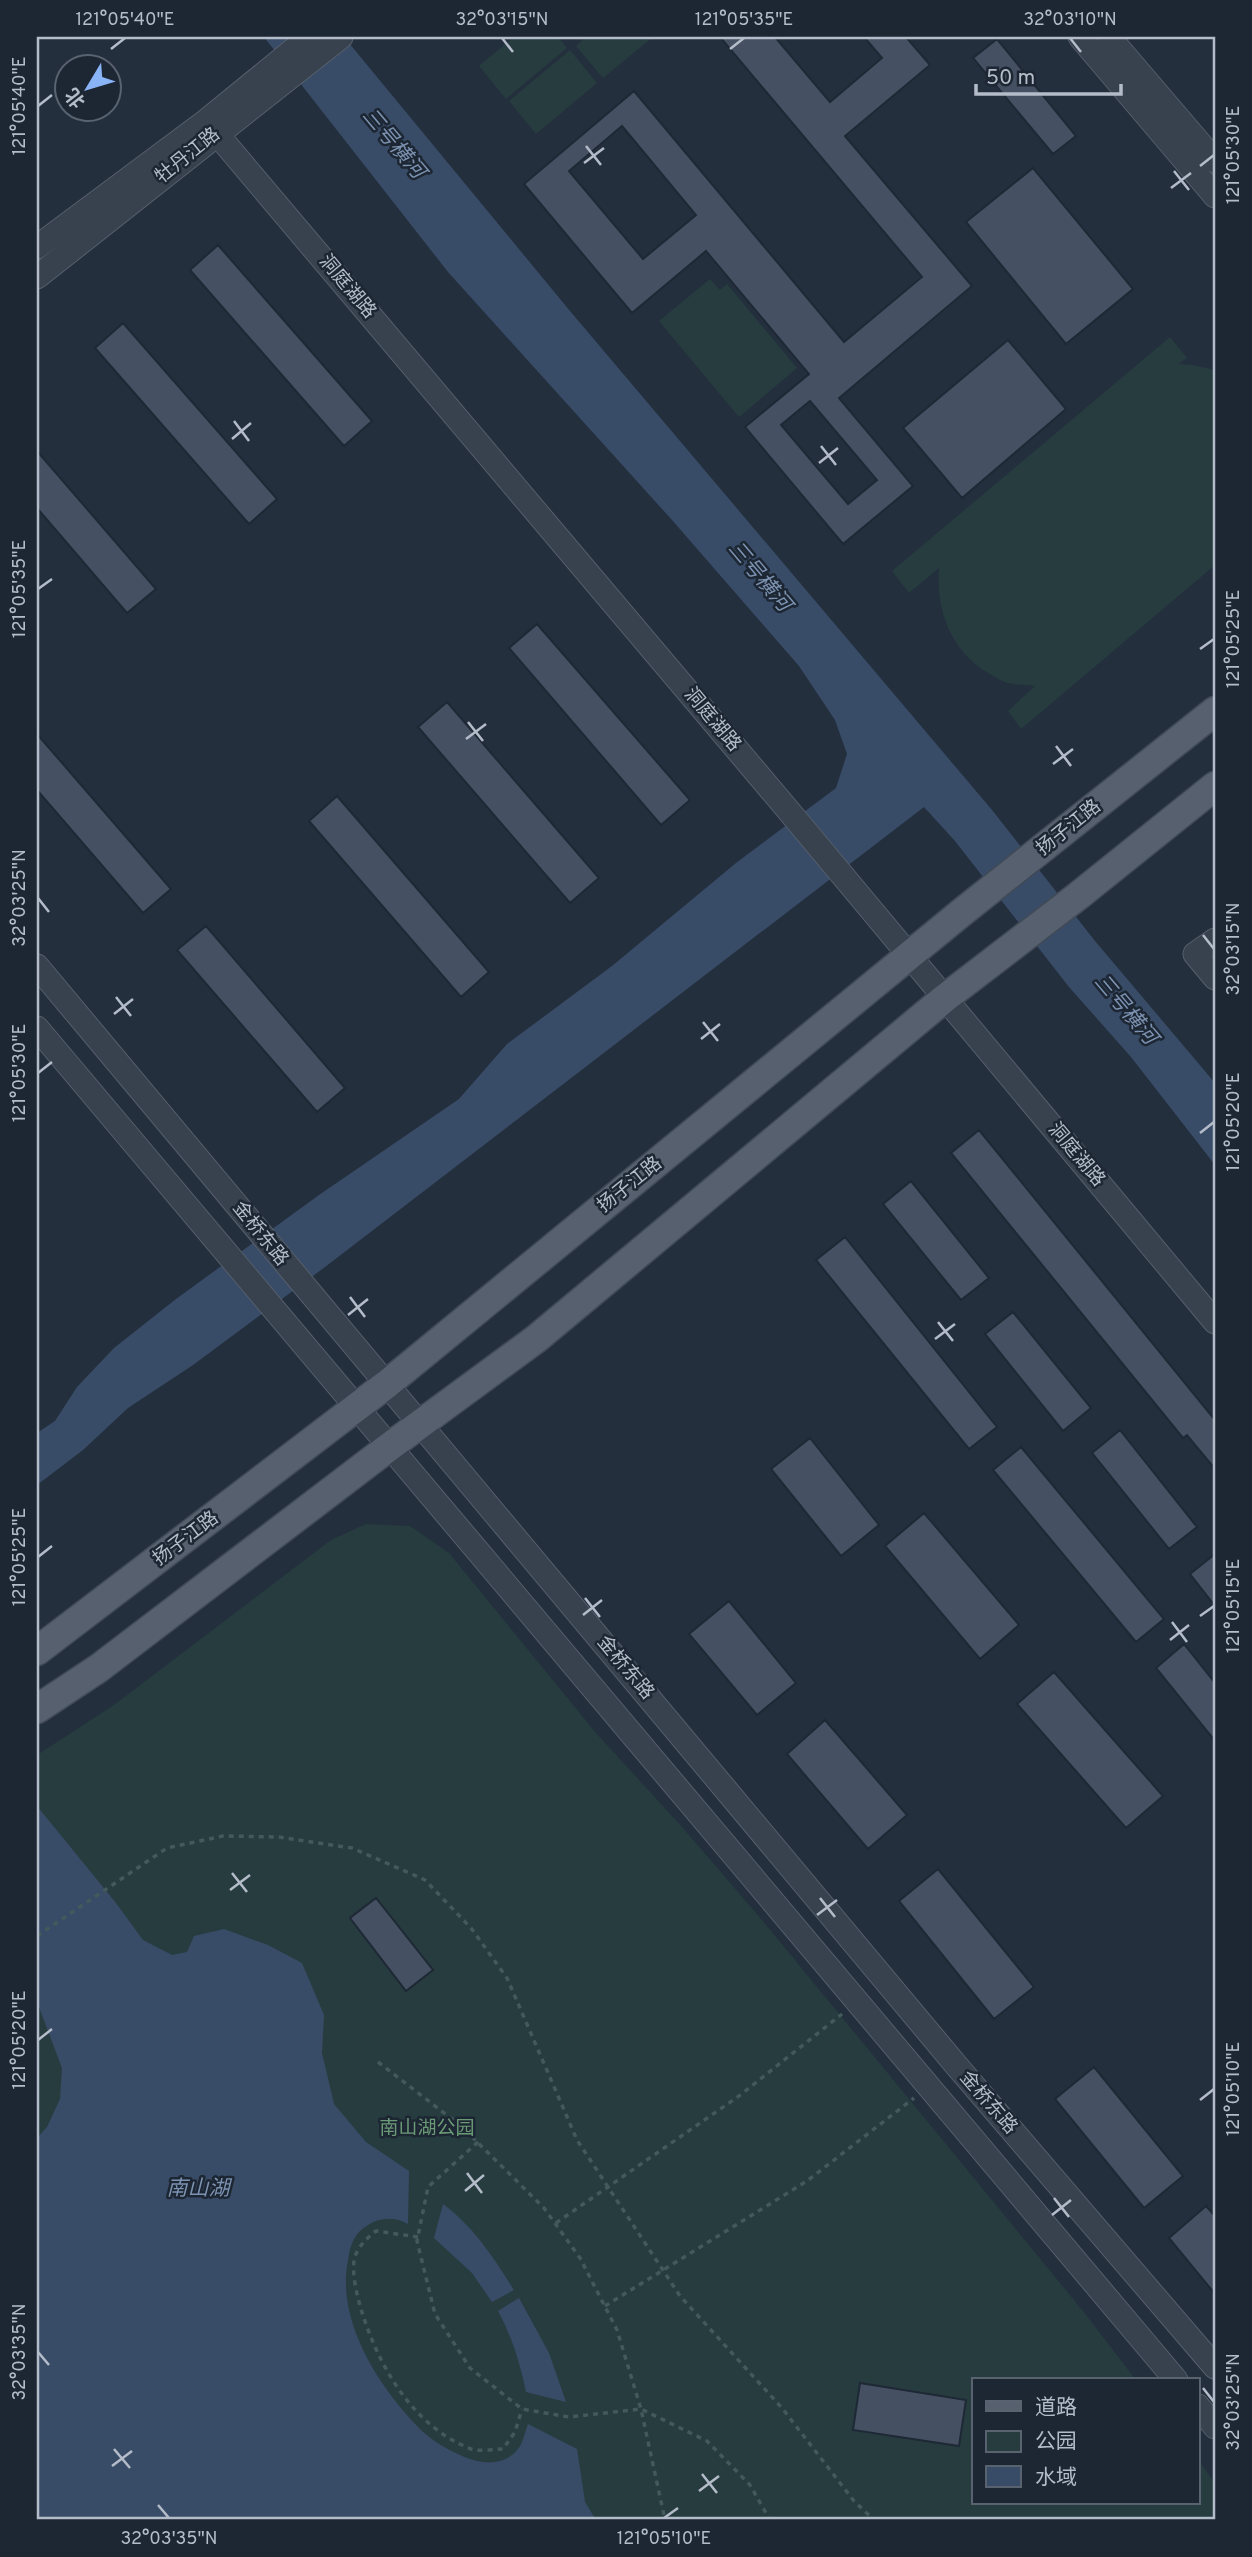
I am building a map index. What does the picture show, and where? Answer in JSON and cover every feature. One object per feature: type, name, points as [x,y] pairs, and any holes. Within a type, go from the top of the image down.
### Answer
[{"type":"main road","name":"扬子江路","points":[[37,1651],[387,1384],[961,913],[1215,711]]},
{"type":"main road","points":[[37,1709],[99,1668],[420,1423],[536,1339],[945,998],[1215,786]]},
{"type":"street","name":"牡丹江路","points":[[279,74],[309,37]]},
{"type":"street","name":"牡丹江路","points":[[37,277],[212,127],[279,74],[341,37]]},
{"type":"street","points":[[1080,37],[1215,196]]},
{"type":"street","points":[[1109,37],[1215,161]]},
{"type":"street","name":"牡丹江路","points":[[37,247],[212,127]]},
{"type":"street","name":"洞庭湖路","points":[[212,127],[851,885],[1215,1322]]},
{"type":"street","points":[[1215,940],[1195,954],[1215,978]]},
{"type":"street","name":"金桥东路","points":[[37,966],[947,2054],[1215,2367]]},
{"type":"street","name":"金桥东路","points":[[37,1028],[355,1409],[1174,2378]]},
{"type":"street","points":[[1200,2408],[1215,2427]]},
{"type":"path","points":[[37,1936],[167,1848],[223,1836],[279,1837],[352,1848],[425,1880],[471,1928],[507,1978],[577,2140],[680,2296],[782,2408],[854,2501],[874,2520]]},
{"type":"path","points":[[555,2223],[609,2189],[739,2096],[843,2013]]},
{"type":"path","points":[[379,2062],[478,2142],[544,2208],[580,2258],[617,2330],[641,2409],[665,2520]]},
{"type":"path","points":[[605,2306],[807,2181],[924,2090]]},
{"type":"path","points":[[478,2142],[428,2187],[418,2237],[435,2314],[470,2368],[522,2409],[569,2417],[641,2409],[707,2441],[750,2484],[770,2520]]},
{"type":"path","points":[[418,2237],[376,2231],[364,2241],[354,2260],[357,2295],[370,2338],[388,2376],[418,2412],[447,2436],[474,2451],[503,2449],[515,2432],[522,2409]]},
{"type":"green space","points":[[514,37],[558,37],[567,48],[506,99],[479,66]]},
{"type":"green space","points":[[586,37],[653,37],[603,78],[576,46]]},
{"type":"green space","points":[[570,50],[597,83],[536,134],[509,101]]},
{"type":"green space","points":[[710,279],[720,290],[727,284],[797,368],[739,417],[659,321]]},
{"type":"green space","points":[[1170,337],[1187,358],[1178,364],[1215,370],[1215,565],[1021,729],[1008,711],[1035,686],[1001,681],[983,670],[961,650],[943,612],[939,568],[909,593],[892,571]]},
{"type":"green space","name":"南山湖公园","points":[[366,1524],[410,1526],[449,1553],[596,1733],[762,1920],[1083,2311],[1134,2378],[972,2378],[972,2504],[1200,2504],[1200,2463],[1215,2483],[1215,2520],[37,2520],[37,1755],[114,1705],[331,1540]]},
{"type":"water","name":"三号横河","points":[[264,37],[344,37],[570,311],[992,810],[1095,941],[1215,1083],[1215,1165],[1131,1057],[1069,987],[955,841],[924,807],[325,1267],[193,1365],[128,1408],[83,1450],[37,1485],[37,1433],[55,1421],[77,1387],[114,1348],[176,1299],[319,1195],[459,1099],[507,1044],[612,966],[736,863],[836,788],[847,754],[835,720],[799,666],[672,520],[448,272]]},
{"type":"water","name":"南山湖","points":[[37,1806],[143,1940],[172,1955],[187,1952],[194,1936],[224,1929],[268,1945],[302,1963],[324,2015],[322,2053],[334,2104],[366,2142],[409,2171],[408,2224],[388,2219],[378,2220],[363,2228],[354,2240],[348,2260],[348,2305],[354,2328],[374,2371],[417,2426],[435,2441],[470,2459],[496,2462],[508,2458],[523,2441],[528,2424],[577,2449],[585,2502],[596,2520],[37,2520],[37,2138],[47,2127],[60,2099],[62,2068],[37,2002]]},
{"type":"water","points":[[443,2204],[473,2232],[514,2290],[492,2302],[472,2273],[434,2238]]},
{"type":"water","points":[[519,2298],[549,2353],[566,2402],[526,2392],[515,2350],[498,2311]]},
{"type":"building","points":[[720,37],[775,37],[830,102],[882,58],[864,37],[906,37],[930,65],[845,136],[972,286],[839,398],[913,486],[843,544],[745,427],[809,374],[706,251],[632,313],[524,184],[634,91],[844,342],[922,277]],"holes":[[[622,126],[696,215],[643,259],[569,171]],[[810,401],[877,480],[848,504],[781,425]]]},
{"type":"building","points":[[997,39],[1076,136],[1053,154],[973,58]]},
{"type":"building","points":[[1033,168],[1133,289],[1066,344],[966,222]]},
{"type":"building","points":[[218,245],[372,421],[344,446],[190,270]]},
{"type":"building","points":[[123,323],[277,499],[249,524],[95,348]]},
{"type":"building","points":[[1008,340],[1066,409],[962,498],[903,428]]},
{"type":"building","points":[[37,451],[156,589],[127,613],[37,508]]},
{"type":"building","points":[[537,624],[690,800],[661,825],[509,648]]},
{"type":"building","points":[[447,702],[599,878],[570,903],[418,727]]},
{"type":"building","points":[[37,734],[171,889],[143,913],[37,790]]},
{"type":"building","points":[[337,796],[489,972],[461,997],[309,821]]},
{"type":"building","points":[[206,926],[345,1088],[317,1112],[177,950]]},
{"type":"building","points":[[979,1130],[1215,1420],[1215,1469],[1187,1435],[1183,1438],[951,1153]]},
{"type":"building","points":[[911,1181],[989,1278],[961,1300],[883,1204]]},
{"type":"building","points":[[845,1237],[997,1427],[969,1449],[816,1260]]},
{"type":"building","points":[[1013,1312],[1091,1408],[1063,1431],[985,1334]]},
{"type":"building","points":[[1120,1430],[1197,1527],[1169,1549],[1092,1453]]},
{"type":"building","points":[[810,1438],[879,1525],[841,1556],[771,1469]]},
{"type":"building","points":[[1021,1447],[1164,1619],[1136,1642],[993,1470]]},
{"type":"building","points":[[924,1513],[1019,1625],[980,1659],[885,1546]]},
{"type":"building","points":[[1215,1554],[1215,1606],[1190,1574]]},
{"type":"building","points":[[729,1601],[796,1683],[757,1715],[689,1634]]},
{"type":"building","points":[[1184,1644],[1215,1683],[1215,1741],[1156,1668]]},
{"type":"building","points":[[1054,1672],[1163,1796],[1126,1828],[1017,1704]]},
{"type":"building","points":[[825,1720],[907,1815],[868,1849],[787,1754]]},
{"type":"building","points":[[938,1869],[1034,1987],[994,2019],[899,1901]]},
{"type":"building","points":[[376,1898],[433,1970],[406,1991],[350,1918]]},
{"type":"building","points":[[1094,2067],[1183,2176],[1144,2208],[1055,2099]]},
{"type":"building","points":[[1206,2206],[1215,2216],[1215,2294],[1169,2238]]},
{"type":"building","points":[[860,2383],[966,2400],[959,2446],[853,2430]]}]
